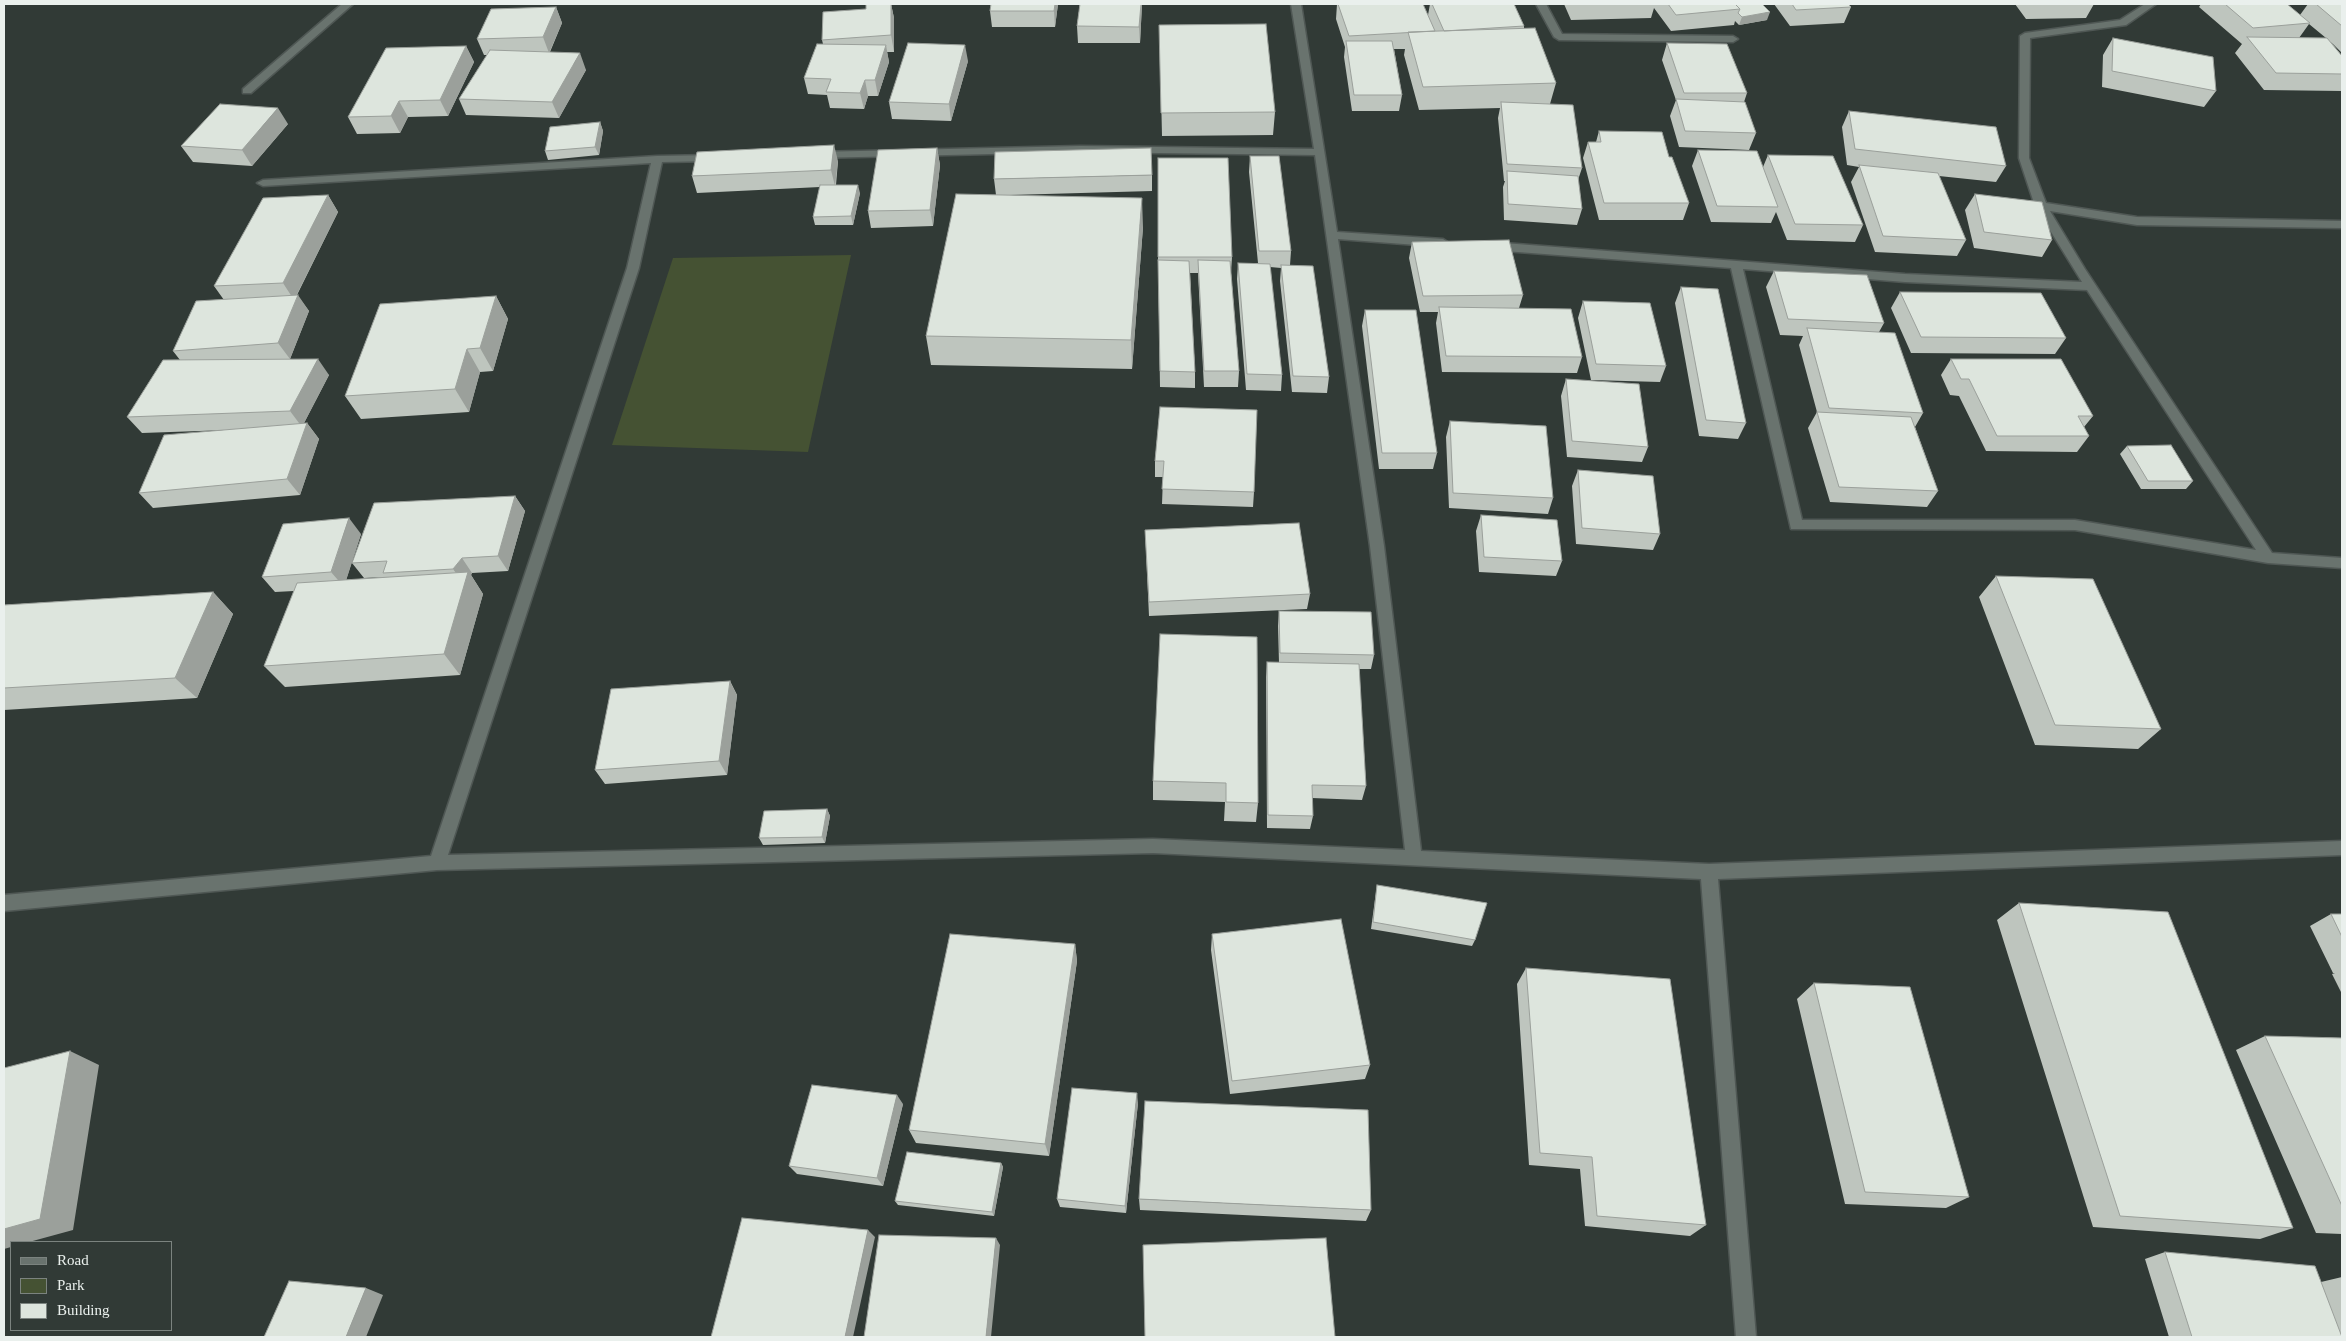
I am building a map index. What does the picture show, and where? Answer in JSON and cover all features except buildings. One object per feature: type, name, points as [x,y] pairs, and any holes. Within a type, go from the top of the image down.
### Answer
[{"type":"street","points":[[247,91],[348,4]]},
{"type":"street","points":[[1296,4],[1320,152],[1377,546],[1414,859]]},
{"type":"street","points":[[1541,4],[1559,37],[1733,39]]},
{"type":"street","points":[[2151,4],[2123,23],[2024,36],[2026,98],[2024,158],[2041,206],[2090,286],[2268,558]]},
{"type":"street","points":[[804,156],[1080,149],[1320,152]]},
{"type":"street","points":[[263,183],[657,159],[726,157]]},
{"type":"street","points":[[437,863],[633,268],[657,159]]},
{"type":"street","points":[[2041,206],[2137,221],[2342,224]]},
{"type":"street","points":[[1332,235],[1460,244]]},
{"type":"street","points":[[1480,246],[1905,278],[2090,286]]},
{"type":"street","points":[[1736,265],[1796,526],[2075,525],[2268,558],[2342,562]]},
{"type":"street","points":[[4,904],[437,863],[1153,846],[1709,872],[2342,848]]},
{"type":"street","points":[[1709,872],[1746,1337]]},
{"type":"green space","points":[[851,255],[808,452],[612,445],[673,258]]}]
